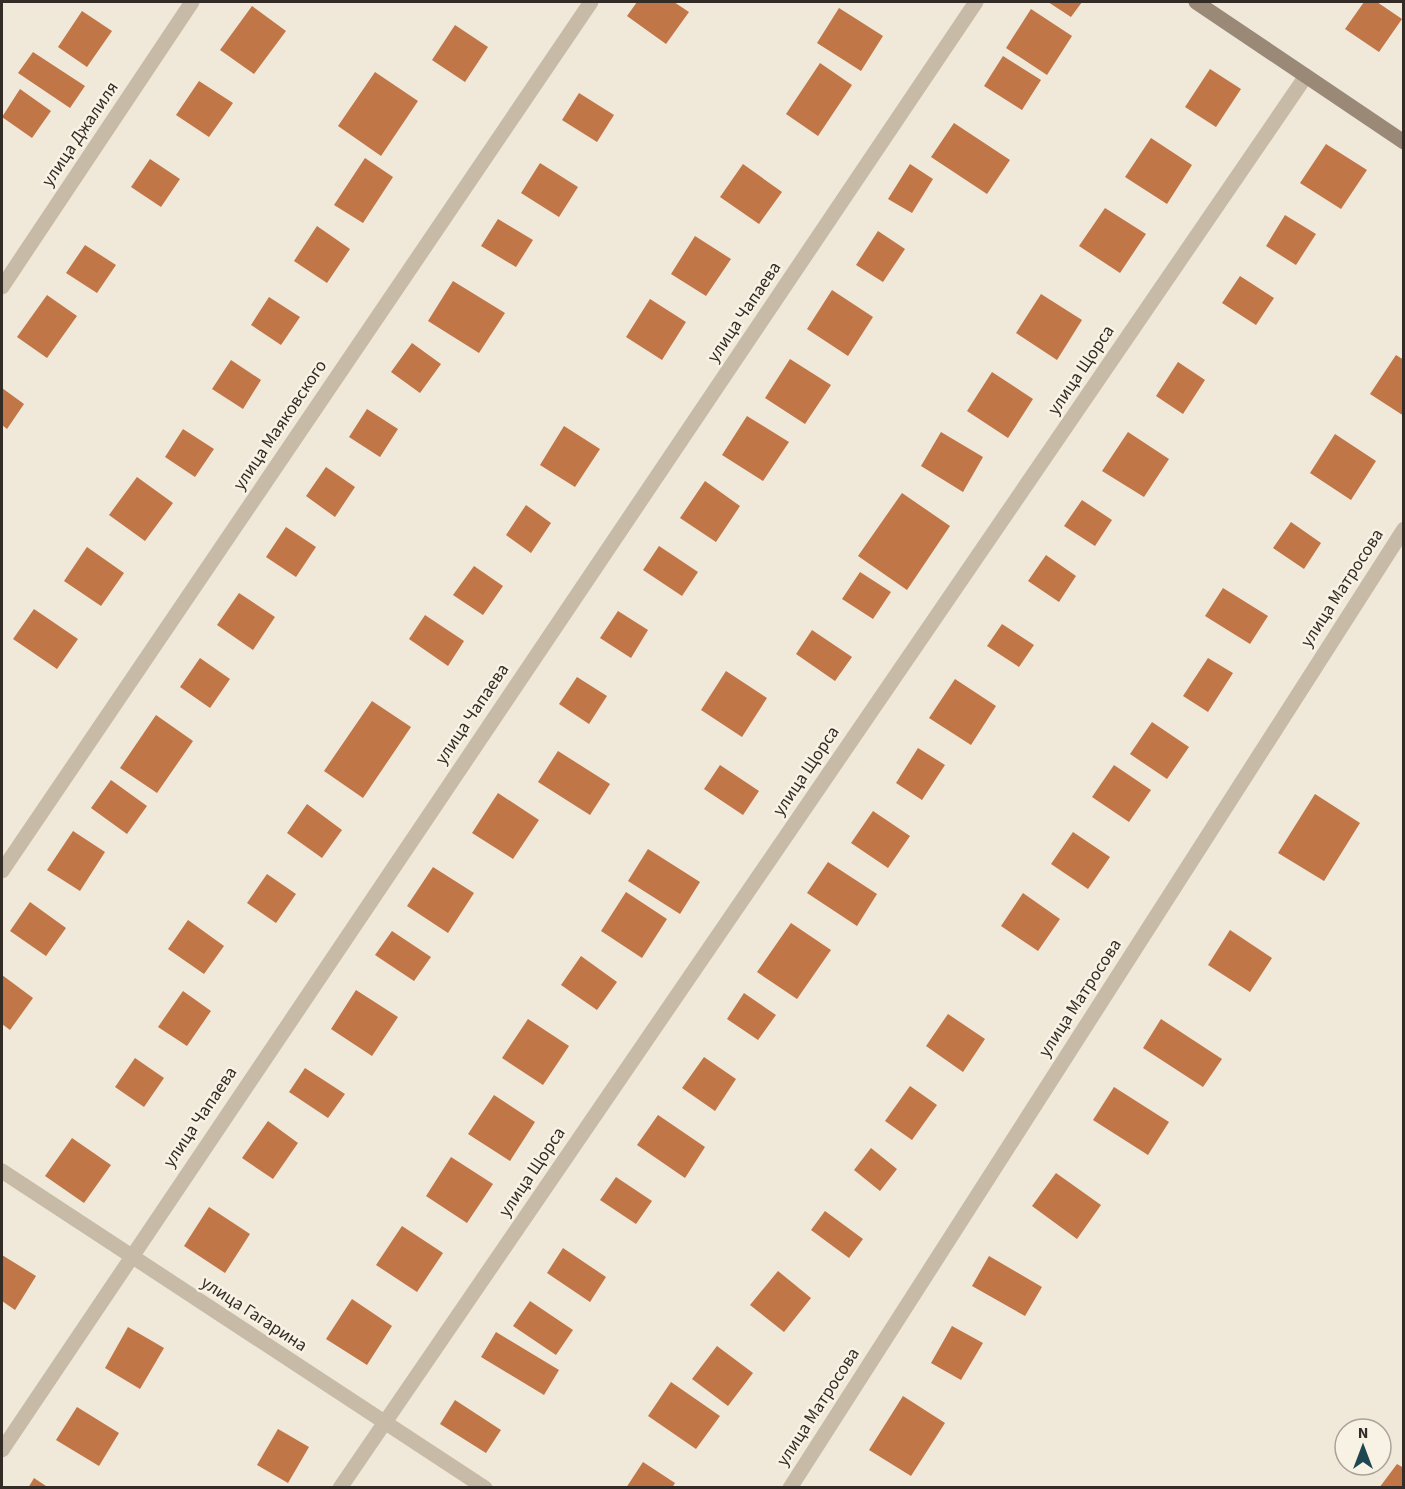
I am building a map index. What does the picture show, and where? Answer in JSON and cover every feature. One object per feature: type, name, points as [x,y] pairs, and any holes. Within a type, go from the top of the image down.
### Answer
[{"type":"street","name":"улица Джалиля","points":[[2,287],[192,2]]},
{"type":"street","name":"улица Маяковского","points":[[2,871],[591,2]]},
{"type":"street","name":"улица Чапаева","points":[[2,1450],[130,1256],[976,2]]},
{"type":"street","points":[[1196,2],[1404,142]]},
{"type":"street","name":"улица Щорса","points":[[340,1488],[1306,76]]},
{"type":"street","name":"улица Матросова","points":[[790,1488],[1404,529]]},
{"type":"street","name":"улица Гагарина","points":[[2,1171],[485,1488]]},
{"type":"building","points":[[637,2],[674,2],[689,12],[666,44],[627,16]]},
{"type":"building","points":[[1048,2],[1082,2],[1071,17]]},
{"type":"building","points":[[1364,2],[1377,2],[1402,19],[1379,52],[1345,29]]},
{"type":"building","points":[[252,6],[286,31],[254,74],[220,50]]},
{"type":"building","points":[[839,8],[883,36],[861,71],[817,43]]},
{"type":"building","points":[[1031,9],[1072,36],[1047,75],[1006,48]]},
{"type":"building","points":[[82,11],[112,31],[87,67],[58,47]]},
{"type":"building","points":[[455,25],[488,47],[465,82],[432,60]]},
{"type":"building","points":[[33,52],[85,86],[70,108],[18,73]]},
{"type":"building","points":[[1003,56],[1041,80],[1022,110],[984,86]]},
{"type":"building","points":[[820,63],[852,85],[818,136],[786,114]]},
{"type":"building","points":[[1210,69],[1241,89],[1216,127],[1185,107]]},
{"type":"building","points":[[375,72],[418,101],[381,156],[338,126]]},
{"type":"building","points":[[199,81],[233,103],[209,137],[176,115]]},
{"type":"building","points":[[20,89],[51,111],[32,138],[2,117]]},
{"type":"building","points":[[579,93],[614,115],[597,142],[562,120]]},
{"type":"building","points":[[954,123],[1010,160],[987,194],[931,157]]},
{"type":"building","points":[[1151,138],[1192,165],[1167,204],[1125,177]]},
{"type":"building","points":[[1326,144],[1367,170],[1341,209],[1300,183]]},
{"type":"building","points":[[365,158],[393,177],[363,223],[334,205]]},
{"type":"building","points":[[150,159],[180,179],[161,207],[131,187]]},
{"type":"building","points":[[540,163],[578,187],[559,217],[521,193]]},
{"type":"building","points":[[743,164],[782,192],[759,224],[720,197]]},
{"type":"building","points":[[910,164],[933,179],[912,213],[888,199]]},
{"type":"building","points":[[1105,208],[1146,234],[1120,273],[1079,246]]},
{"type":"building","points":[[1285,215],[1316,234],[1296,265],[1266,246]]},
{"type":"building","points":[[498,219],[533,240],[516,267],[481,246]]},
{"type":"building","points":[[317,226],[350,249],[327,283],[294,261]]},
{"type":"building","points":[[878,231],[905,249],[883,282],[856,265]]},
{"type":"building","points":[[695,236],[731,259],[706,296],[671,274]]},
{"type":"building","points":[[85,245],[116,265],[97,293],[66,273]]},
{"type":"building","points":[[1240,276],[1274,298],[1256,325],[1222,303]]},
{"type":"building","points":[[453,281],[505,313],[479,353],[428,321]]},
{"type":"building","points":[[832,290],[873,317],[848,356],[807,329]]},
{"type":"building","points":[[1041,294],[1082,320],[1057,360],[1016,333]]},
{"type":"building","points":[[47,295],[77,316],[47,358],[17,337]]},
{"type":"building","points":[[269,297],[300,317],[281,345],[251,325]]},
{"type":"building","points":[[650,299],[686,322],[662,360],[626,337]]},
{"type":"building","points":[[412,343],[441,364],[420,393],[391,372]]},
{"type":"building","points":[[1396,355],[1404,360],[1404,416],[1370,394]]},
{"type":"building","points":[[790,359],[831,385],[805,424],[765,398]]},
{"type":"building","points":[[231,360],[261,380],[243,409],[212,389]]},
{"type":"building","points":[[1178,362],[1205,380],[1183,414],[1156,396]]},
{"type":"building","points":[[992,372],[1033,399],[1008,438],[967,411]]},
{"type":"building","points":[[2,388],[24,404],[7,429],[2,425]]},
{"type":"building","points":[[367,409],[398,429],[380,457],[349,437]]},
{"type":"building","points":[[747,416],[789,442],[763,481],[722,455]]},
{"type":"building","points":[[564,426],[600,449],[575,487],[540,465]]},
{"type":"building","points":[[183,429],[214,449],[195,477],[165,457]]},
{"type":"building","points":[[941,432],[983,457],[963,492],[921,466]]},
{"type":"building","points":[[1128,432],[1169,459],[1144,497],[1102,471]]},
{"type":"building","points":[[1335,434],[1376,461],[1351,500],[1310,473]]},
{"type":"building","points":[[326,467],[355,487],[335,517],[306,496]]},
{"type":"building","points":[[137,477],[173,503],[145,541],[109,515]]},
{"type":"building","points":[[705,481],[740,506],[716,542],[680,518]]},
{"type":"building","points":[[902,493],[950,526],[907,590],[858,556]]},
{"type":"building","points":[[1082,500],[1112,520],[1095,546],[1064,526]]},
{"type":"building","points":[[526,505],[551,523],[531,553],[506,535]]},
{"type":"building","points":[[1291,522],[1321,543],[1304,569],[1273,548]]},
{"type":"building","points":[[286,527],[316,547],[296,577],[266,557]]},
{"type":"building","points":[[659,546],[698,572],[682,596],[643,570]]},
{"type":"building","points":[[87,547],[124,573],[101,606],[64,581]]},
{"type":"building","points":[[1046,555],[1076,576],[1059,602],[1028,581]]},
{"type":"building","points":[[474,566],[503,586],[483,615],[453,595]]},
{"type":"building","points":[[860,572],[891,592],[873,619],[842,599]]},
{"type":"building","points":[[1223,588],[1268,616],[1250,644],[1205,616]]},
{"type":"building","points":[[239,593],[275,617],[253,650],[217,625]]},
{"type":"building","points":[[34,609],[78,639],[57,669],[13,639]]},
{"type":"building","points":[[618,611],[648,630],[631,658],[600,638]]},
{"type":"building","points":[[425,615],[464,641],[448,666],[409,639]]},
{"type":"building","points":[[1002,624],[1034,645],[1019,667],[987,646]]},
{"type":"building","points":[[812,630],[852,657],[835,681],[796,654]]},
{"type":"building","points":[[200,658],[230,679],[210,708],[180,687]]},
{"type":"building","points":[[1208,658],[1233,673],[1208,712],[1183,696]]},
{"type":"building","points":[[726,671],[767,698],[742,737],[701,710]]},
{"type":"building","points":[[577,677],[607,696],[589,724],[559,704]]},
{"type":"building","points":[[955,679],[996,706],[971,745],[929,718]]},
{"type":"building","points":[[372,701],[411,727],[363,798],[324,771]]},
{"type":"building","points":[[156,715],[193,741],[157,793],[120,768]]},
{"type":"building","points":[[1152,722],[1189,747],[1167,779],[1130,754]]},
{"type":"building","points":[[918,748],[945,765],[922,800],[896,783]]},
{"type":"building","points":[[558,751],[610,784],[590,815],[538,782]]},
{"type":"building","points":[[720,765],[759,791],[743,815],[704,789]]},
{"type":"building","points":[[1114,765],[1151,790],[1129,822],[1092,797]]},
{"type":"building","points":[[111,780],[147,806],[127,834],[91,808]]},
{"type":"building","points":[[498,793],[539,820],[513,859],[472,833]]},
{"type":"building","points":[[1315,794],[1360,823],[1324,881],[1278,853]]},
{"type":"building","points":[[307,804],[342,830],[322,858],[287,833]]},
{"type":"building","points":[[873,811],[910,836],[888,868],[851,843]]},
{"type":"building","points":[[73,831],[105,852],[80,891],[47,870]]},
{"type":"building","points":[[1073,832],[1110,857],[1088,889],[1051,864]]},
{"type":"building","points":[[648,849],[700,882],[680,914],[628,881]]},
{"type":"building","points":[[828,862],[877,894],[857,926],[807,893]]},
{"type":"building","points":[[433,867],[474,893],[448,933],[407,906]]},
{"type":"building","points":[[267,874],[296,894],[276,923],[247,903]]},
{"type":"building","points":[[626,892],[667,919],[642,958],[601,931]]},
{"type":"building","points":[[1023,893],[1060,919],[1038,951],[1001,926]]},
{"type":"building","points":[[30,902],[66,928],[46,956],[10,931]]},
{"type":"building","points":[[188,920],[224,946],[204,974],[168,949]]},
{"type":"building","points":[[791,923],[831,950],[797,999],[757,972]]},
{"type":"building","points":[[1230,930],[1272,958],[1250,992],[1208,965]]},
{"type":"building","points":[[392,931],[431,957],[414,981],[375,955]]},
{"type":"building","points":[[581,956],[617,982],[597,1010],[561,985]]},
{"type":"building","points":[[2,975],[33,998],[10,1030],[2,1024]]},
{"type":"building","points":[[356,990],[398,1017],[372,1056],[331,1029]]},
{"type":"building","points":[[183,991],[211,1011],[187,1046],[158,1027]]},
{"type":"building","points":[[744,993],[776,1015],[758,1040],[727,1019]]},
{"type":"building","points":[[948,1014],[985,1039],[963,1072],[926,1046]]},
{"type":"building","points":[[528,1019],[569,1046],[543,1085],[502,1058]]},
{"type":"building","points":[[1161,1019],[1222,1059],[1203,1087],[1143,1048]]},
{"type":"building","points":[[704,1057],[736,1079],[715,1111],[682,1088]]},
{"type":"building","points":[[135,1058],[164,1078],[144,1107],[115,1087]]},
{"type":"building","points":[[305,1068],[345,1094],[328,1118],[289,1092]]},
{"type":"building","points":[[910,1086],[937,1105],[912,1140],[885,1121]]},
{"type":"building","points":[[1114,1087],[1169,1122],[1148,1155],[1093,1120]]},
{"type":"building","points":[[494,1095],[535,1122],[510,1161],[468,1134]]},
{"type":"building","points":[[658,1115],[705,1147],[685,1178],[637,1145]]},
{"type":"building","points":[[268,1121],[298,1143],[273,1179],[242,1158]]},
{"type":"building","points":[[72,1138],[111,1165],[84,1203],[45,1176]]},
{"type":"building","points":[[871,1148],[897,1169],[880,1191],[854,1170]]},
{"type":"building","points":[[451,1157],[493,1184],[467,1223],[426,1196]]},
{"type":"building","points":[[1056,1173],[1101,1205],[1077,1239],[1032,1206]]},
{"type":"building","points":[[616,1177],[652,1201],[636,1224],[600,1200]]},
{"type":"building","points":[[209,1207],[250,1234],[225,1273],[184,1246]]},
{"type":"building","points":[[825,1211],[863,1239],[849,1258],[811,1230]]},
{"type":"building","points":[[402,1226],[443,1253],[417,1292],[376,1265]]},
{"type":"building","points":[[563,1248],[606,1277],[590,1302],[547,1273]]},
{"type":"building","points":[[2,1255],[36,1276],[15,1310],[2,1301]]},
{"type":"building","points":[[989,1256],[1042,1287],[1025,1316],[972,1286]]},
{"type":"building","points":[[778,1271],[811,1298],[784,1332],[750,1305]]},
{"type":"building","points":[[352,1299],[392,1326],[367,1365],[326,1339]]},
{"type":"building","points":[[530,1301],[573,1330],[556,1355],[513,1326]]},
{"type":"building","points":[[952,1326],[983,1343],[961,1380],[931,1363]]},
{"type":"building","points":[[128,1327],[164,1348],[140,1389],[105,1368]]},
{"type":"building","points":[[496,1332],[559,1370],[544,1395],[481,1357]]},
{"type":"building","points":[[717,1346],[753,1373],[728,1406],[692,1379]]},
{"type":"building","points":[[671,1382],[720,1416],[696,1449],[648,1416]]},
{"type":"building","points":[[903,1396],[945,1423],[911,1476],[869,1450]]},
{"type":"building","points":[[455,1400],[501,1430],[486,1453],[440,1424]]},
{"type":"building","points":[[77,1407],[119,1433],[99,1466],[56,1440]]},
{"type":"building","points":[[278,1429],[309,1447],[288,1483],[257,1465]]},
{"type":"building","points":[[643,1462],[675,1483],[672,1488],[626,1488]]},
{"type":"building","points":[[1397,1464],[1404,1468],[1404,1488],[1379,1488],[1387,1477],[1393,1477],[1393,1469]]},
{"type":"building","points":[[34,1478],[49,1488],[28,1488]]}]
